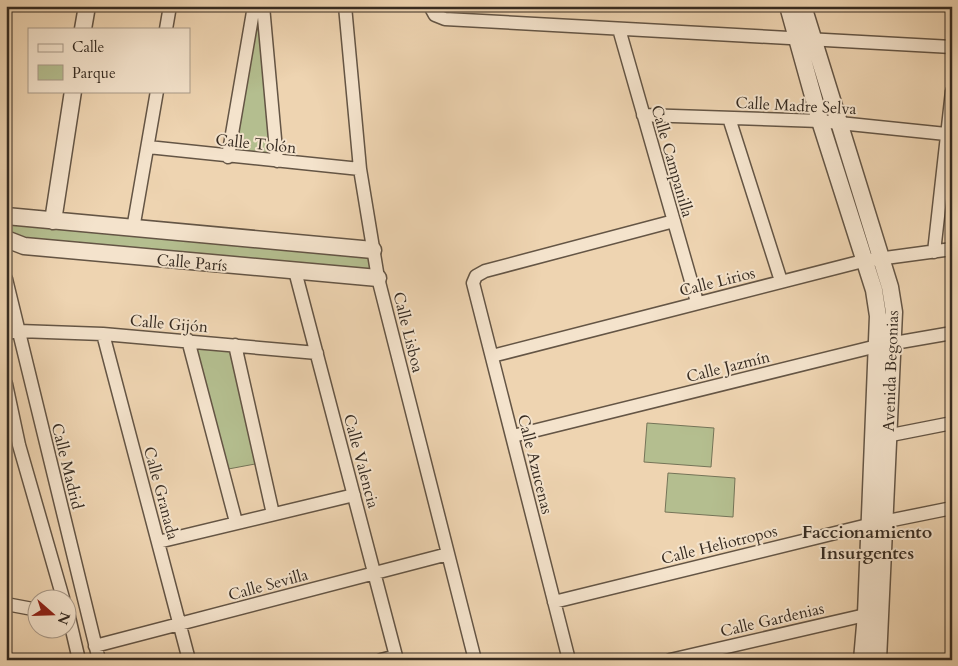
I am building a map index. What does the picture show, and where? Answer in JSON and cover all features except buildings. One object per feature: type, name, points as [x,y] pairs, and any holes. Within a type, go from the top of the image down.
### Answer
[{"type":"street","points":[[83,28],[87,6]]},
{"type":"street","points":[[166,28],[170,6]]},
{"type":"street","points":[[228,157],[254,6]]},
{"type":"street","points":[[263,6],[277,161]]},
{"type":"street","name":"Calle Lisboa","points":[[345,6],[360,170],[378,278],[475,660]]},
{"type":"street","name":"Avenida Begonias","points":[[788,6],[805,39],[838,122],[890,287],[894,312],[894,343],[868,525],[878,660]]},
{"type":"street","name":"Avenida Begonias","points":[[803,6],[805,39],[820,121],[863,261],[874,290],[878,316],[877,346],[885,522],[874,613],[862,660]]},
{"type":"street","points":[[433,11],[445,19],[952,47]]},
{"type":"street","name":"Calle Campanilla","points":[[618,29],[697,302]]},
{"type":"street","points":[[934,252],[952,91]]},
{"type":"street","points":[[53,221],[73,92]]},
{"type":"street","points":[[133,229],[157,92]]},
{"type":"street","name":"Calle Madre Selva","points":[[643,115],[838,122],[946,134]]},
{"type":"street","points":[[729,118],[781,281]]},
{"type":"street","name":"Calle Tolón","points":[[148,147],[360,170]]},
{"type":"street","name":"Calle París","points":[[6,216],[373,250]]},
{"type":"street","name":"Calle Azucenas","points":[[569,660],[473,283],[476,276],[485,270],[674,221]]},
{"type":"street","name":"Calle París","points":[[6,239],[24,246],[378,278]]},
{"type":"street","name":"Calle Lirios","points":[[492,356],[863,261],[952,249]]},
{"type":"street","name":"Calle Valencia","points":[[295,271],[396,658]]},
{"type":"street","name":"Calle Madrid","points":[[6,279],[13,332],[99,660]]},
{"type":"street","name":"Calle Gijón","points":[[13,332],[104,334],[188,340],[316,353]]},
{"type":"street","name":"Calle Jazmín","points":[[513,436],[877,346],[952,333]]},
{"type":"street","name":"Calle Granada","points":[[104,334],[189,660]]},
{"type":"street","points":[[188,340],[236,522]]},
{"type":"street","points":[[235,345],[273,514]]},
{"type":"street","points":[[6,384],[19,445],[60,588]]},
{"type":"street","points":[[881,437],[952,423]]},
{"type":"street","points":[[158,542],[354,495]]},
{"type":"street","name":"Calle Heliotropos","points":[[554,602],[868,525],[952,508]]},
{"type":"street","name":"Calle Sevilla","points":[[96,646],[448,554]]},
{"type":"street","points":[[6,604],[28,608]]},
{"type":"street","points":[[78,614],[87,613]]},
{"type":"street","name":"Calle Gardenias","points":[[670,660],[874,613]]},
{"type":"street","points":[[73,638],[78,660]]},
{"type":"street","points":[[381,660],[396,658]]},
{"type":"green space","points":[[259,7],[273,157],[235,154]]},
{"type":"green space","points":[[6,221],[373,250],[378,278],[9,240]]},
{"type":"green space","points":[[189,342],[234,346],[257,451],[255,464],[223,470]]},
{"type":"green space","points":[[647,423],[714,428],[711,467],[644,462]]},
{"type":"green space","points":[[668,473],[735,478],[733,517],[665,512]]},
{"type":"district","name":"Faccionamiento Insurgentes","points":[[867,542]]}]
